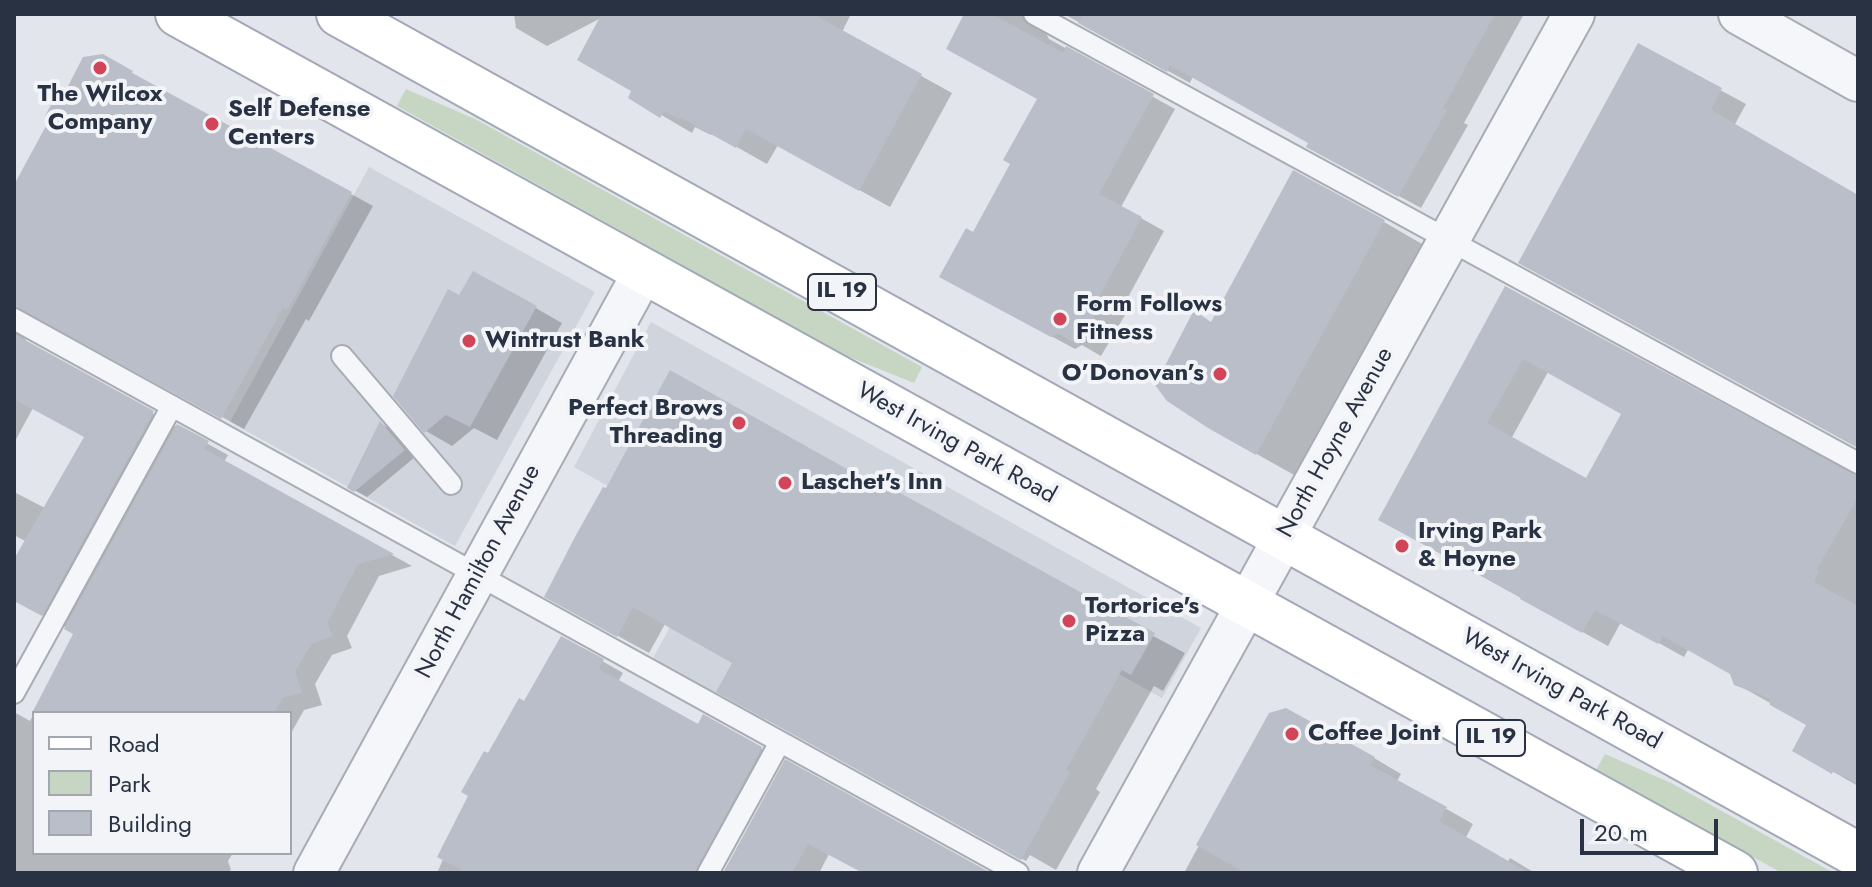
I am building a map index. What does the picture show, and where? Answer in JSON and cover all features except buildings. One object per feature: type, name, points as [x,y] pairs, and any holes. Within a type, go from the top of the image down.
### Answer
[{"type":"main road","name":"West Irving Park Road","points":[[178,14],[1735,873]]},
{"type":"main road","name":"West Irving Park Road","points":[[339,14],[1858,855]]},
{"type":"street","name":"North Hoyne Avenue","points":[[1098,873],[1574,14]]},
{"type":"street","points":[[1739,14],[1858,81]]},
{"type":"street","name":"North Hamilton Avenue","points":[[314,873],[644,271]]},
{"type":"lane","points":[[1034,14],[1858,463]]},
{"type":"lane","points":[[14,319],[1018,873]]},
{"type":"lane","points":[[342,356],[451,484]]},
{"type":"lane","points":[[14,693],[172,406]]},
{"type":"lane","points":[[708,873],[780,742]]},
{"type":"shaded area","points":[[369,167],[595,292],[455,546],[230,422]]},
{"type":"shaded area","points":[[651,322],[1201,628],[1162,698],[865,534],[763,722],[652,660],[714,546],[574,467]]},
{"type":"green space","points":[[406,89],[477,120],[922,367],[914,383],[842,354],[397,106]]},
{"type":"green space","points":[[1605,754],[1671,783],[1834,873],[1782,873],[1596,770]]},
{"type":"place","name":"The Wilcox Company","points":[[100,68]]},
{"type":"place","name":"Self Defense Centers","points":[[212,124]]},
{"type":"place","name":"Form Follows Fitness","points":[[1060,319]]},
{"type":"place","name":"Wintrust Bank","points":[[469,341]]},
{"type":"place","name":"O’Donovan’s","points":[[1220,374]]},
{"type":"place","name":"Perfect Brows Threading","points":[[739,423]]},
{"type":"place","name":"Laschet's Inn","points":[[785,483]]},
{"type":"place","name":"Irving Park & Hoyne","points":[[1402,546]]},
{"type":"place","name":"Tortorice's Pizza","points":[[1069,621]]},
{"type":"place","name":"Coffee Joint","points":[[1292,734]]}]
